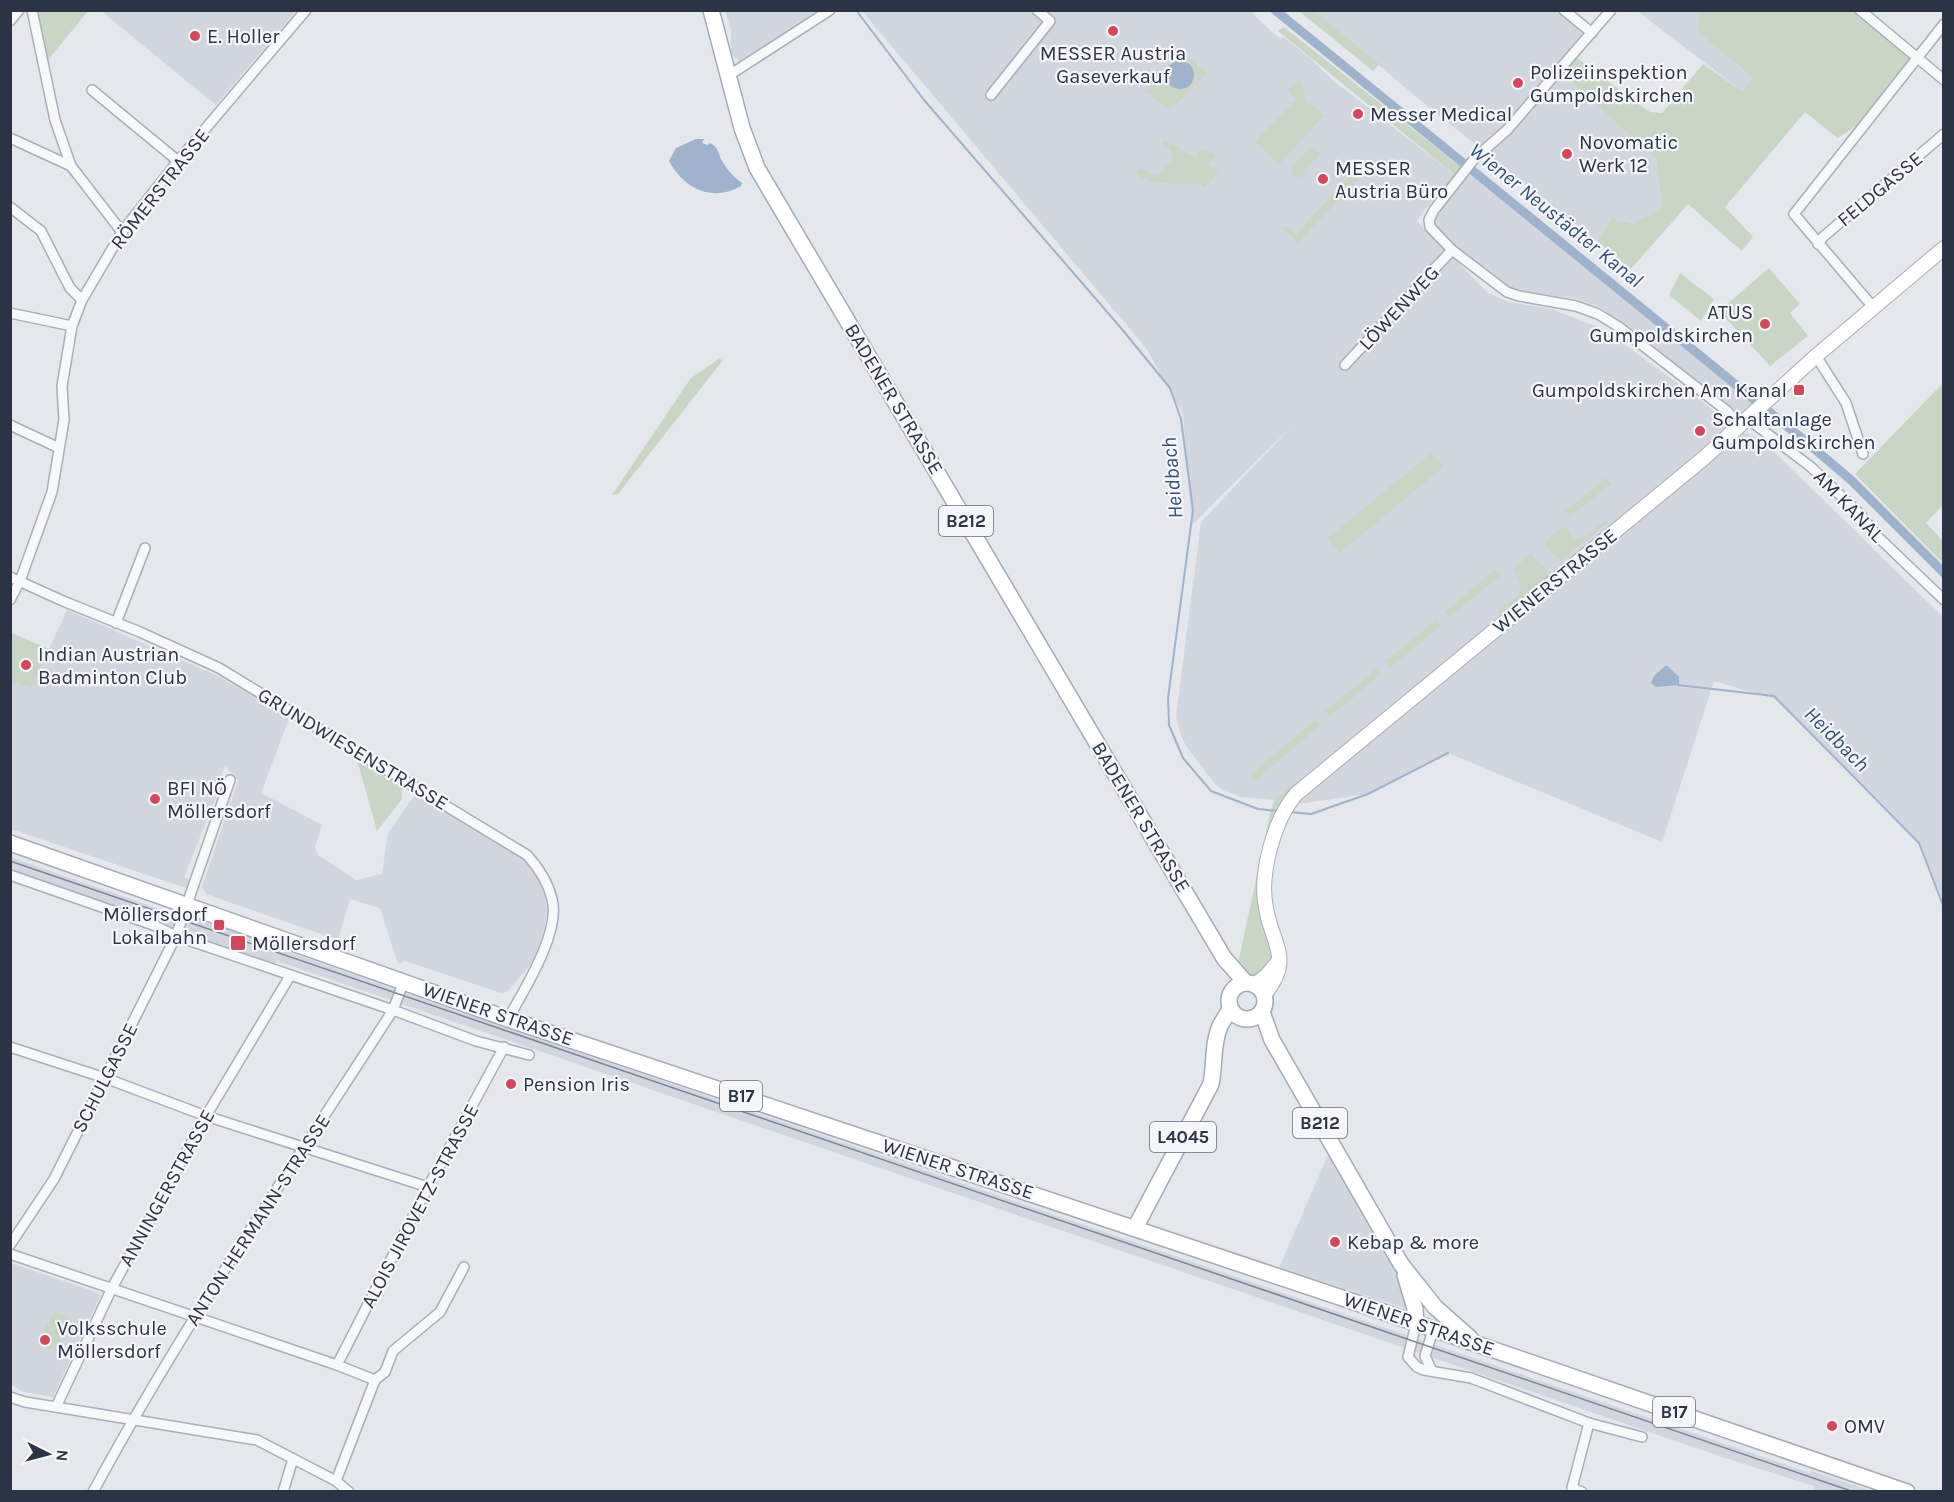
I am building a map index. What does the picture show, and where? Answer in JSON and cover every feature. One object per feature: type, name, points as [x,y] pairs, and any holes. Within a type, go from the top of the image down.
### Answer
[{"type":"main road","name":"BADENER STRASSE","points":[[711,10],[742,128],[757,168],[1224,958],[1255,987]]},
{"type":"main road","name":"WIENER STRASSE","points":[[10,843],[508,1019],[1135,1228],[1907,1491]]},
{"type":"main road","name":"BADENER STRASSE","points":[[1224,958],[1232,990]]},
{"type":"main road","points":[[1232,990],[1238,985],[1255,987],[1265,1002],[1245,1015]]},
{"type":"main road","name":"B212","points":[[1232,990],[1228,1003],[1272,1040],[1401,1263],[1435,1307],[1476,1344]]},
{"type":"main road","name":"L4045","points":[[1135,1228],[1211,1084],[1220,1027],[1245,1015]]},
{"type":"main road","name":"B212","points":[[1401,1263],[1415,1309],[1416,1324]]},
{"type":"street","points":[[10,21],[19,10]]},
{"type":"street","points":[[32,10],[55,120],[71,166],[122,232]]},
{"type":"street","name":"RÖMERSTRASSE","points":[[10,600],[15,579],[52,492],[64,420],[62,386],[72,326],[82,300],[122,232],[178,161],[306,10]]},
{"type":"street","points":[[728,76],[830,10]]},
{"type":"street","points":[[991,95],[1050,21],[1037,10]]},
{"type":"street","points":[[1564,10],[1592,33],[1611,10]]},
{"type":"street","points":[[1860,10],[1944,80]]},
{"type":"street","points":[[1873,307],[1794,214],[1944,24]]},
{"type":"street","name":"AM KANAL","points":[[1592,33],[1507,130],[1473,161],[1434,210],[1429,220],[1430,227],[1452,250],[1507,292],[1576,306],[1598,314],[1619,327],[1726,411],[1748,419],[1811,467],[1862,515],[1876,535],[1944,600]]},
{"type":"street","points":[[92,90],[178,161]]},
{"type":"street","name":"FELDGASSE","points":[[1818,244],[1823,237],[1944,134]]},
{"type":"street","points":[[10,138],[71,166]]},
{"type":"street","points":[[10,207],[41,231],[70,288],[82,300]]},
{"type":"street","name":"WIENERSTRASSE","points":[[1255,987],[1279,960],[1279,948],[1266,910],[1264,894],[1270,850],[1281,815],[1289,802],[1304,787],[1695,466],[1816,356],[1944,248]]},
{"type":"street","name":"LÖWENWEG","points":[[1345,365],[1452,250]]},
{"type":"street","points":[[10,313],[72,326]]},
{"type":"street","points":[[1816,356],[1846,403],[1863,454]]},
{"type":"street","points":[[10,425],[59,448]]},
{"type":"street","points":[[116,623],[146,548]]},
{"type":"street","name":"GRUNDWIESENSTRASSE","points":[[15,579],[219,668],[527,855],[542,874],[552,898],[552,921],[537,966],[508,1019]]},
{"type":"street","name":"SCHULGASSE","points":[[10,1245],[54,1179],[176,936],[230,780]]},
{"type":"street","points":[[10,875],[476,1041],[529,1055]]},
{"type":"street","name":"ANNINGERSTRASSE","points":[[57,1407],[112,1288],[206,1116],[290,975]]},
{"type":"street","name":"ANTON HERMANN-STRASSE","points":[[93,1491],[132,1419],[195,1316],[393,1010],[404,981]]},
{"type":"street","points":[[10,1047],[105,1078],[206,1116],[428,1187]]},
{"type":"street","name":"ALOIS JIROVETZ-STRASSE","points":[[337,1365],[428,1187],[504,1047]]},
{"type":"street","points":[[10,1254],[375,1380]]},
{"type":"street","points":[[336,1481],[375,1380],[385,1372],[393,1351],[440,1312],[464,1267]]},
{"type":"street","points":[[1416,1324],[1408,1357],[1409,1361],[1417,1367],[1471,1378],[1589,1422],[1642,1437]]},
{"type":"street","points":[[1432,1371],[1425,1356],[1433,1330]]},
{"type":"street","points":[[10,1396],[25,1402],[257,1440],[336,1481],[350,1491]]},
{"type":"street","points":[[1582,1491],[1572,1488],[1589,1422]]},
{"type":"street","points":[[283,1491],[293,1459]]},
{"type":"shaded area","points":[[725,10],[820,11],[740,61],[731,54],[731,29]]},
{"type":"shaded area","points":[[101,11],[296,11],[216,105]]},
{"type":"shaded area","points":[[862,11],[1256,11],[1253,14],[1273,33],[1281,39],[1283,37],[1309,57],[1330,78],[1456,176],[1425,209],[1417,221],[1488,293],[1509,302],[1552,309],[1605,330],[1712,409],[1717,416],[1718,424],[1760,438],[1943,617],[1943,900],[1916,839],[1775,699],[1714,681],[1662,842],[1448,753],[1368,794],[1297,804],[1293,784],[1274,800],[1241,797],[1222,790],[1186,746],[1176,716],[1201,522],[1295,423],[1192,525],[1183,414],[1146,348]]},
{"type":"shaded area","points":[[1315,11],[1556,11],[1592,39],[1563,75],[1656,159],[1662,207],[1634,224],[1611,218],[1597,241],[1427,106]]},
{"type":"shaded area","points":[[1637,11],[1699,11],[1698,32],[1753,78],[1742,91]]},
{"type":"shaded area","points":[[1469,174],[1757,401],[1739,419],[1600,307],[1578,299],[1508,289],[1452,243],[1429,220]]},
{"type":"shaded area","points":[[67,610],[218,676],[290,716],[261,793],[322,825],[315,847],[318,855],[356,880],[382,874],[388,833],[414,796],[420,795],[523,857],[537,874],[545,892],[547,913],[545,927],[535,959],[508,991],[501,993],[405,961],[398,964],[380,908],[350,899],[338,940],[206,894],[202,887],[238,781],[225,766],[217,785],[217,795],[184,877],[191,880],[189,889],[11,829],[11,633],[49,649]]},
{"type":"shaded area","points":[[10,857],[191,920],[196,917],[281,946],[281,949],[391,988],[1810,1473],[1812,1471],[1871,1491],[1819,1492],[1813,1490],[1814,1486],[1725,1458],[277,961],[275,965],[188,935],[186,932],[11,871]]},
{"type":"shaded area","points":[[1328,1155],[1357,1197],[1395,1270],[1409,1305],[1408,1309],[1279,1268]]},
{"type":"shaded area","name":"Volksschule Möllersdorf","points":[[10,1263],[99,1293],[100,1296],[53,1397],[23,1392],[11,1384]]},
{"type":"green space","points":[[38,11],[88,11],[47,61]]},
{"type":"green space","points":[[1299,11],[1315,11],[1379,64],[1373,71]]},
{"type":"green space","points":[[1699,11],[1875,11],[1869,18],[1913,57],[1860,123],[1838,138],[1805,112],[1725,207],[1753,237],[1742,251],[1688,204],[1631,269],[1597,241],[1611,218],[1634,224],[1662,207],[1656,159],[1562,74],[1576,57],[1650,112],[1662,113],[1703,64],[1742,91],[1753,78],[1698,32]]},
{"type":"green space","points":[[1284,27],[1462,168],[1456,176],[1278,31]]},
{"type":"green space","points":[[1186,56],[1207,73],[1173,108],[1166,108],[1144,90],[1151,88],[1168,69],[1166,73],[1187,88],[1193,81],[1180,61],[1175,62]]},
{"type":"green space","points":[[1296,81],[1301,81],[1306,101],[1325,115],[1279,164],[1255,142],[1296,99],[1288,91]]},
{"type":"green space","points":[[1164,140],[1195,157],[1201,149],[1216,154],[1209,164],[1218,171],[1205,188],[1200,184],[1157,182],[1134,173],[1140,167],[1155,175],[1162,172],[1173,157],[1171,149],[1161,143]]},
{"type":"green space","points":[[1310,148],[1314,148],[1320,154],[1303,172],[1305,174],[1301,177],[1293,176],[1291,168]]},
{"type":"green space","points":[[1354,171],[1360,177],[1298,243],[1283,229],[1286,226],[1296,234]]},
{"type":"green space","name":"ATUS Gumpoldskirchen","points":[[1769,268],[1800,304],[1790,313],[1808,336],[1770,366],[1719,311]]},
{"type":"green space","name":"ATUS Gumpoldskirchen","points":[[1680,273],[1714,299],[1701,321],[1669,295]]},
{"type":"green space","points":[[719,359],[723,360],[618,494],[612,495],[691,378]]},
{"type":"green space","points":[[1943,383],[1943,505],[1926,523],[1943,541],[1943,563],[1855,474]]},
{"type":"green space","points":[[1431,453],[1443,467],[1340,553],[1328,538]]},
{"type":"green space","points":[[1606,478],[1611,484],[1570,517],[1565,511]]},
{"type":"green space","points":[[1606,520],[1609,522],[1561,561],[1546,547],[1545,541],[1561,528],[1566,528],[1575,539],[1584,537]]},
{"type":"green space","points":[[1531,554],[1544,567],[1548,576],[1547,581],[1504,618],[1498,611],[1519,594],[1521,589],[1513,568]]},
{"type":"green space","points":[[1496,569],[1501,575],[1450,617],[1445,611]]},
{"type":"green space","points":[[1437,619],[1442,625],[1391,667],[1386,661]]},
{"type":"green space","name":"Indian Austrian Badminton Club","points":[[11,633],[49,649],[31,688],[11,681]]},
{"type":"green space","points":[[1376,669],[1381,674],[1330,717],[1325,711]]},
{"type":"green space","points":[[1316,719],[1321,725],[1256,780],[1251,774]]},
{"type":"green space","points":[[356,756],[402,785],[402,799],[377,831]]},
{"type":"green space","points":[[1293,784],[1297,788],[1269,835],[1273,953],[1270,964],[1257,976],[1248,975],[1237,968],[1270,814],[1274,800]]},
{"type":"green space","points":[[54,1311],[71,1319],[55,1351],[38,1343]]},
{"type":"water","points":[[1180,61],[1190,65],[1194,75],[1190,85],[1180,89],[1170,85],[1166,75],[1170,65]]},
{"type":"water","points":[[696,139],[704,139],[702,143],[715,146],[727,169],[742,183],[741,186],[731,191],[710,193],[691,186],[683,179],[669,161],[676,148]]},
{"type":"water","points":[[1668,666],[1679,677],[1679,685],[1656,687],[1651,683],[1654,676]]},
{"type":"waterway","name":"Heidbach","points":[[856,10],[924,100],[1170,388],[1181,419],[1193,510],[1168,698],[1169,725],[1183,758],[1211,791],[1258,809],[1278,811]]},
{"type":"waterway","name":"Wiener Neustädter Kanal","points":[[1275,10],[1804,440],[1851,480],[1944,573]]},
{"type":"waterway","name":"Heidbach","points":[[1678,685],[1774,696],[1919,843],[1944,908]]},
{"type":"waterway","name":"Heidbach","points":[[1289,812],[1311,814],[1368,794],[1448,753]]},
{"type":"tram line","points":[[10,861],[1854,1492]]},
{"type":"place","name":"MESSER Austria Gaseverkauf","points":[[1113,31]]},
{"type":"place","name":"E. Holler","points":[[195,36]]},
{"type":"place","name":"Polizeiinspektion Gumpoldskirchen","points":[[1518,83]]},
{"type":"place","name":"Messer Medical","points":[[1358,114]]},
{"type":"place","name":"Novomatic Werk 12","points":[[1567,154]]},
{"type":"place","name":"MESSER Austria Büro","points":[[1323,179]]},
{"type":"place","name":"ATUS Gumpoldskirchen","points":[[1765,324]]},
{"type":"place","name":"Gumpoldskirchen Am Kanal","points":[[1799,390]]},
{"type":"place","name":"Schaltanlage Gumpoldskirchen","points":[[1700,431]]},
{"type":"place","name":"Indian Austrian Badminton Club","points":[[26,665]]},
{"type":"place","name":"BFI NÖ Möllersdorf","points":[[155,799]]},
{"type":"place","name":"Möllersdorf Lokalbahn","points":[[219,925]]},
{"type":"place","name":"Möllersdorf","points":[[238,943]]},
{"type":"place","name":"Pension Iris","points":[[511,1084]]},
{"type":"place","name":"Kebap & more","points":[[1335,1242]]},
{"type":"place","name":"Volksschule Möllersdorf","points":[[45,1340]]},
{"type":"place","name":"OMV","points":[[1832,1426]]}]
